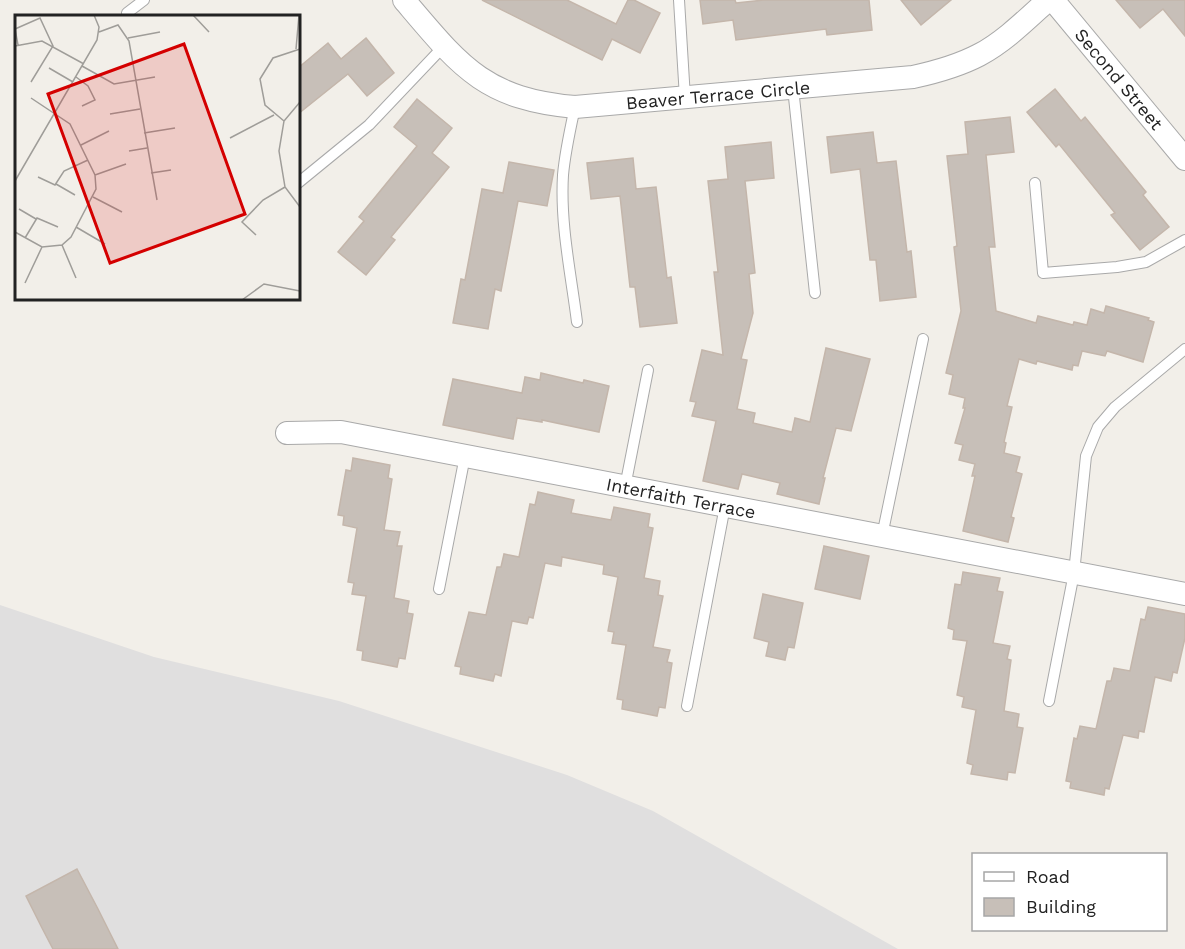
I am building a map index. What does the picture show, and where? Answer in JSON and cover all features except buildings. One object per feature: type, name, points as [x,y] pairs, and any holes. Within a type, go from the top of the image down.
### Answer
[{"type":"street","name":"Beaver Terrace Circle","points":[[404,0],[443,47],[467,70],[490,85],[516,97],[535,102],[575,107],[913,77],[946,69],[981,54],[1048,0]]},
{"type":"street","name":"Second Street","points":[[1053,0],[1185,159]]},
{"type":"street","name":"Interfaith Terrace","points":[[287,433],[341,432],[1185,594]]},
{"type":"lane","points":[[127,14],[144,0]]},
{"type":"lane","points":[[679,0],[685,98]]},
{"type":"lane","points":[[300,181],[369,125],[443,47]]},
{"type":"lane","points":[[793,88],[815,293]]},
{"type":"lane","points":[[575,107],[563,175],[563,209],[577,322]]},
{"type":"lane","points":[[1035,183],[1042,273],[1117,267],[1146,262],[1185,240]]},
{"type":"lane","points":[[882,536],[923,339]]},
{"type":"lane","points":[[1049,701],[1074,573],[1086,456],[1098,427],[1115,407],[1185,349]]},
{"type":"lane","points":[[625,487],[648,370]]},
{"type":"lane","points":[[439,589],[465,456]]},
{"type":"lane","points":[[687,706],[725,506]]},
{"type":"shaded area","points":[[0,605],[154,657],[339,701],[567,775],[653,811],[898,949],[0,949]]}]
